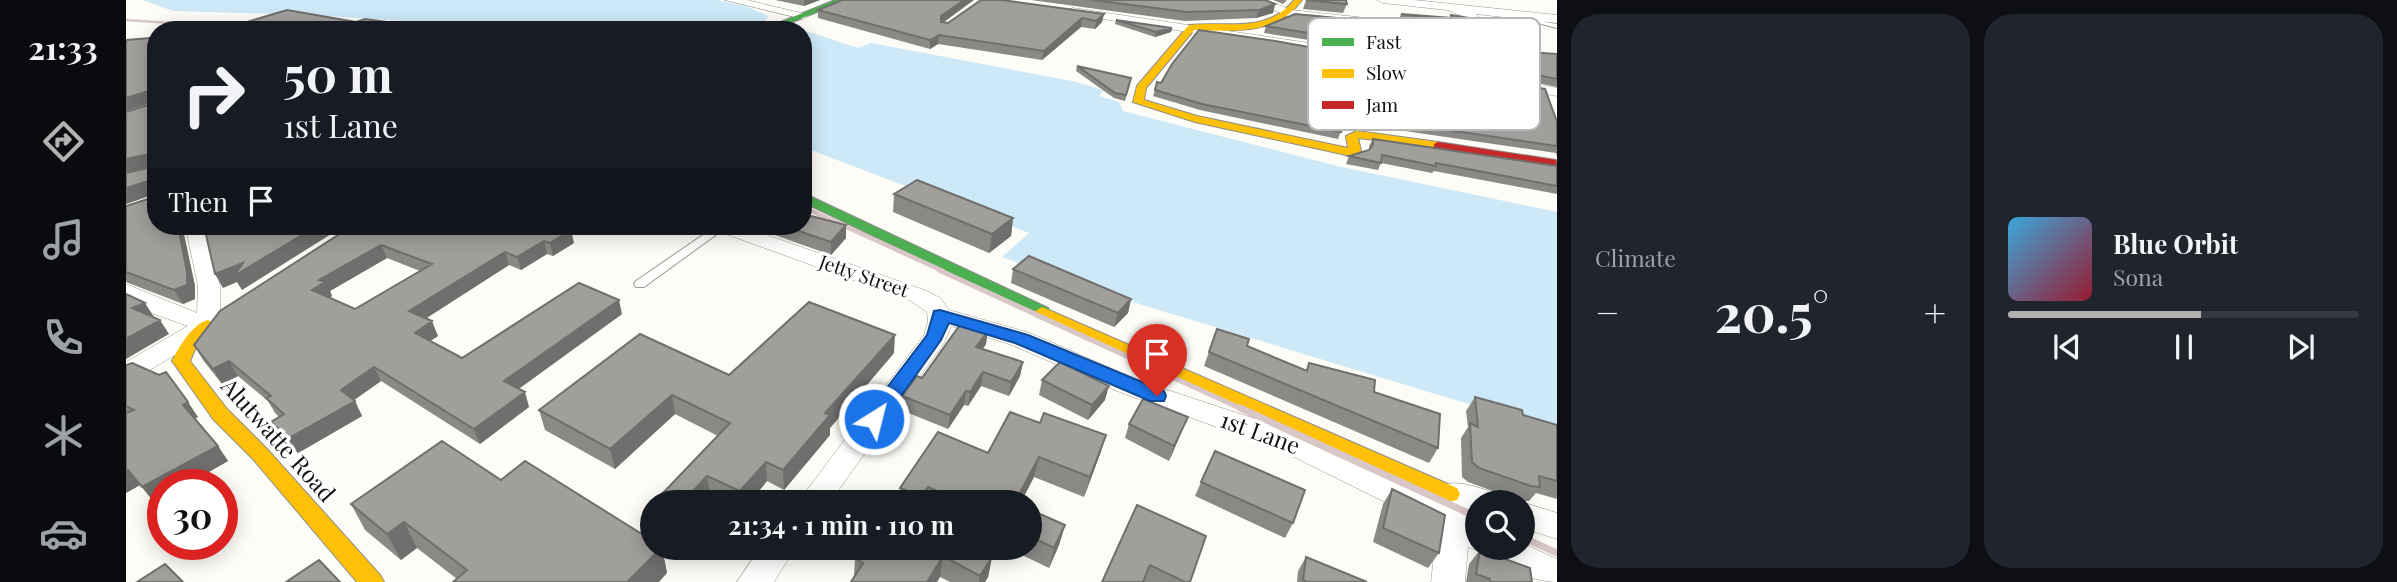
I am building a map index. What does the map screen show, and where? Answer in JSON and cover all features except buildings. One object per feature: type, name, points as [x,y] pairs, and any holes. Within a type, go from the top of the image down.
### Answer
[{"type":"street","points":[[731,0],[803,15]]},
{"type":"street","points":[[787,21],[842,0]]},
{"type":"street","points":[[1256,0],[1370,18]]},
{"type":"street","points":[[1383,0],[1557,19]]},
{"type":"street","points":[[1294,7],[1273,21],[1241,26],[1192,27],[1141,88],[1139,102],[1143,106],[1351,152],[1355,151],[1352,136],[1357,134],[1556,164]]},
{"type":"street","points":[[1451,8],[1474,18]]},
{"type":"street","points":[[1066,11],[1192,27],[1308,46]]},
{"type":"street","points":[[812,201],[872,227],[997,292],[1453,517],[1448,582]]},
{"type":"street","points":[[197,235],[209,286],[208,325]]},
{"type":"street","name":"Jetty Street","points":[[747,235],[919,296],[936,304],[940,315]]},
{"type":"street","points":[[126,291],[159,308],[208,325]]},
{"type":"street","points":[[126,373],[230,310]]},
{"type":"street","points":[[822,490],[935,337],[940,326],[940,315]]},
{"type":"street","name":"1st Lane","points":[[940,315],[1021,339],[1131,387],[1288,441],[1453,517]]},
{"type":"street","name":"Alutwatte Road","points":[[208,325],[188,347],[181,361],[220,414],[260,454],[372,582]]},
{"type":"street","points":[[1535,519],[1557,526]]},
{"type":"street","points":[[754,582],[770,560]]},
{"type":"street","points":[[1526,560],[1557,575]]},
{"type":"lane","points":[[1540,20],[1557,26]]},
{"type":"lane","points":[[640,284],[709,235]]},
{"type":"water","points":[[143,0],[717,0],[745,6],[769,16],[765,21],[403,21],[173,11]]},
{"type":"water","points":[[812,33],[858,48],[871,43],[1072,81],[1103,90],[1099,96],[1119,102],[1123,111],[1337,166],[1557,212],[1557,431],[1100,292],[1002,257],[1029,233],[812,150]]},
{"type":"railway","points":[[126,20],[147,21]]},
{"type":"railway","points":[[812,211],[943,271]]},
{"type":"railway","points":[[939,270],[1244,410]]},
{"type":"railway","points":[[1240,408],[1465,511]]},
{"type":"railway","points":[[1535,543],[1557,553]]},
{"type":"traffic: fast","points":[[788,21],[842,0]]},
{"type":"traffic: fast","points":[[812,201],[1042,312]]},
{"type":"traffic: slow","points":[[1298,0],[1290,11],[1265,24],[1235,28],[1192,27],[1141,88],[1138,102],[1195,119],[1351,152],[1355,151],[1352,136],[1357,134],[1438,146]]},
{"type":"traffic: slow","points":[[1042,312],[1449,494]]},
{"type":"traffic: slow","points":[[208,325],[188,347],[181,361],[220,414],[260,454],[372,582]]},
{"type":"traffic: jam","points":[[1438,146],[1556,164]]},
{"type":"route","points":[[874,419],[935,337],[940,326],[940,315],[1021,339],[1157,396]]}]
